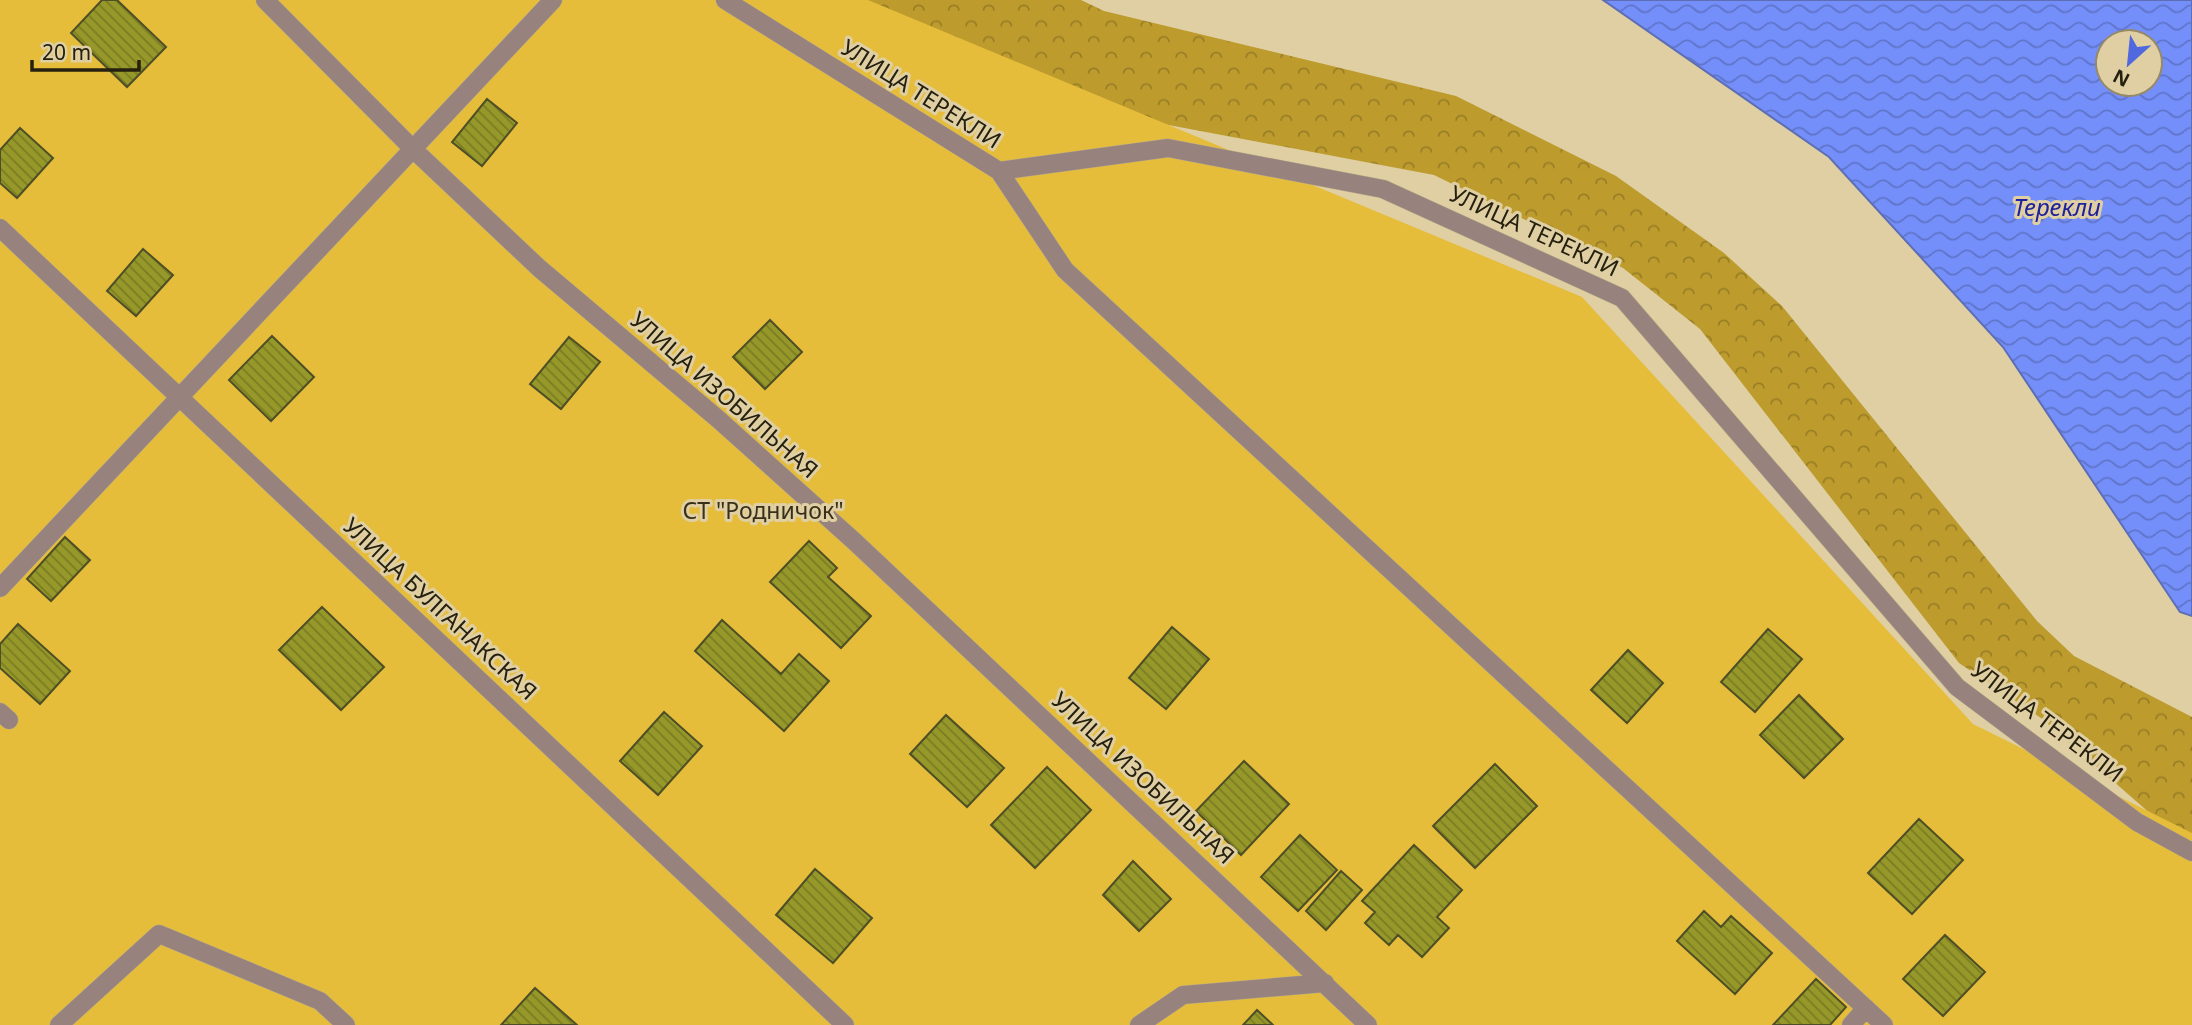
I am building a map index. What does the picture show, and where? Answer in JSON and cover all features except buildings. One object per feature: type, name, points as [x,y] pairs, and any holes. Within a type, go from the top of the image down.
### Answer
[{"type":"street","name":"УЛИЦА ИЗОБИЛЬНАЯ","points":[[265,0],[415,150],[539,268],[718,419],[854,541],[1368,1025]]},
{"type":"street","points":[[0,588],[415,150],[553,0]]},
{"type":"street","name":"УЛИЦА ТЕРЕКЛИ","points":[[724,0],[999,171],[1168,148],[1383,189],[1622,298],[1957,687],[2137,822],[2192,852]]},
{"type":"street","points":[[999,171],[1065,270],[1884,1025]]},
{"type":"street","name":"УЛИЦА БУЛГАНАКСКАЯ","points":[[0,228],[845,1025]]},
{"type":"street","points":[[59,1025],[159,934],[320,1001],[346,1025]]},
{"type":"street","points":[[1139,1025],[1183,995],[1325,983]]},
{"type":"street","points":[[1851,1025],[1866,1008]]},
{"type":"green space","name":"СТ \"Родничок\"","points":[[0,0],[868,0],[1582,297],[1973,724],[2192,833],[2192,1025],[0,1025]]},
{"type":"green space","points":[[803,0],[1081,0],[1104,11],[1456,96],[1616,176],[1724,253],[1782,306],[2037,621],[2074,656],[2192,717],[2192,850],[2041,718],[1959,663],[1700,329],[1623,268],[1434,175],[1057,104]]},
{"type":"water","name":"Терекли","points":[[1603,0],[2192,0],[2192,616],[2180,612],[2003,347],[1829,157]]}]
